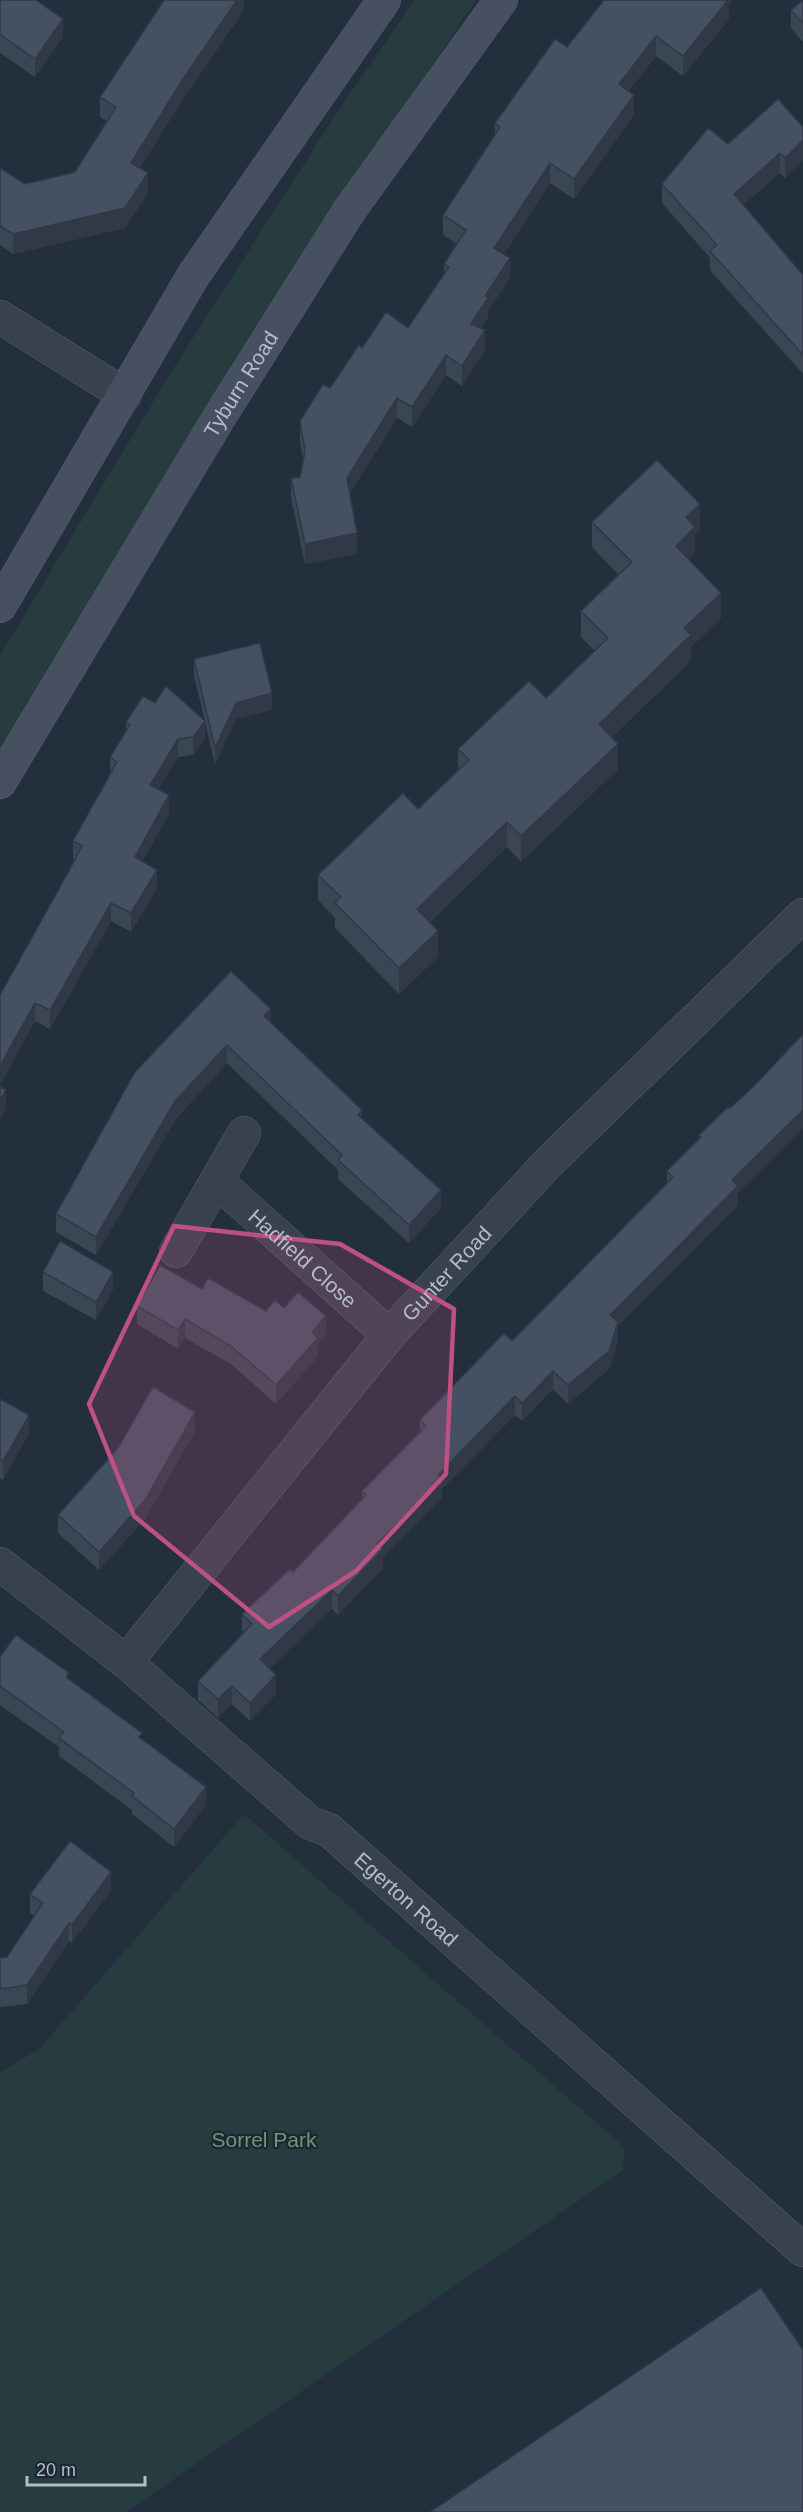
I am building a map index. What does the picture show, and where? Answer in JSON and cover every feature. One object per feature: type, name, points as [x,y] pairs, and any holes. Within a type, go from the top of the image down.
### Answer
[{"type":"main road","points":[[0,606],[193,276],[384,0]]},
{"type":"main road","name":"Tyburn Road","points":[[0,782],[220,416],[349,211],[501,0]]},
{"type":"street","points":[[0,317],[125,395]]},
{"type":"street","name":"Gunter Road","points":[[126,1662],[389,1335],[548,1162],[803,915]]},
{"type":"street","points":[[176,1251],[218,1182],[244,1133]]},
{"type":"street","name":"Hadfield Close","points":[[218,1182],[389,1335]]},
{"type":"street","name":"Egerton Road","points":[[5,1577],[126,1662],[310,1823],[329,1830],[338,1837],[803,2250]]},
{"type":"highlighted area","points":[[174,1226],[340,1244],[454,1309],[446,1474],[356,1571],[269,1627],[134,1516],[89,1404]]},
{"type":"green space","points":[[414,0],[476,0],[281,290],[0,756],[0,656],[168,377],[329,125]]},
{"type":"green space","name":"Sorrel Park","points":[[244,1814],[624,2147],[623,2170],[126,2512],[0,2512],[0,2072],[39,2049]]},
{"type":"building","points":[[0,0],[36,0],[63,19],[35,59],[0,34]]},
{"type":"building","points":[[164,0],[237,0],[181,82],[131,163],[148,173],[125,208],[13,234],[0,226],[0,168],[25,184],[75,172],[116,107],[100,97]]},
{"type":"building","points":[[604,0],[728,0],[683,56],[656,36],[619,84],[634,95],[574,179],[550,163],[494,248],[510,258],[485,296],[488,298],[471,324],[485,330],[462,366],[446,355],[412,407],[397,398],[347,478],[357,533],[305,544],[291,478],[300,477],[305,451],[300,421],[323,384],[330,388],[359,345],[362,348],[386,312],[408,328],[449,267],[444,264],[466,230],[443,215],[500,127],[495,123],[555,39],[567,47]]},
{"type":"building","points":[[803,0],[803,23],[791,10]]},
{"type":"building","points":[[778,99],[803,127],[803,140],[785,158],[780,153],[734,194],[803,275],[803,355],[710,251],[717,245],[662,184],[708,128],[728,144]]},
{"type":"building","points":[[657,460],[700,504],[686,517],[695,527],[676,546],[721,593],[684,628],[691,635],[599,724],[618,744],[521,836],[507,822],[417,909],[438,931],[399,968],[335,903],[341,897],[318,875],[403,793],[418,809],[469,760],[458,749],[529,681],[546,698],[608,638],[581,611],[632,562],[592,522]]},
{"type":"building","points":[[260,643],[272,693],[236,703],[215,748],[194,659]]},
{"type":"building","points":[[166,686],[205,721],[193,737],[178,739],[150,785],[169,795],[135,857],[157,870],[131,913],[111,903],[50,1010],[35,1003],[0,1066],[0,995],[82,846],[73,841],[117,762],[110,757],[130,725],[126,722],[143,696],[155,703]]},
{"type":"building","points":[[231,971],[271,1009],[264,1016],[362,1110],[358,1115],[441,1190],[409,1225],[338,1160],[342,1155],[227,1045],[175,1101],[96,1237],[56,1214],[135,1072]]},
{"type":"building","points":[[803,1034],[803,1110],[732,1180],[738,1186],[610,1315],[618,1322],[609,1351],[568,1385],[553,1371],[522,1403],[515,1396],[438,1475],[442,1479],[377,1544],[383,1549],[338,1596],[332,1590],[260,1659],[276,1675],[250,1703],[232,1686],[218,1699],[198,1681],[252,1624],[242,1614],[290,1569],[293,1572],[366,1495],[362,1491],[426,1426],[420,1420],[504,1333],[512,1341],[673,1177],[667,1171],[701,1137],[699,1135],[753,1087]]},
{"type":"building","points":[[0,1087],[6,1090],[0,1100]]},
{"type":"building","points":[[60,1241],[113,1272],[96,1302],[43,1272]]},
{"type":"building","points":[[160,1265],[202,1289],[208,1278],[266,1311],[275,1300],[284,1308],[298,1292],[326,1316],[312,1332],[318,1338],[276,1385],[231,1346],[185,1319],[178,1330],[137,1306]]},
{"type":"building","points":[[153,1387],[195,1412],[145,1500],[99,1552],[58,1515],[118,1448]]},
{"type":"building","points":[[0,1399],[29,1415],[3,1461],[0,1460]]},
{"type":"building","points":[[16,1635],[69,1673],[66,1677],[142,1733],[139,1737],[206,1787],[174,1829],[132,1796],[134,1793],[59,1738],[64,1732],[0,1686],[0,1657]]},
{"type":"building","points":[[70,1841],[111,1872],[72,1925],[69,1923],[27,1985],[0,1989],[0,1958],[7,1957],[43,1903],[30,1894]]},
{"type":"building","points":[[761,2288],[803,2350],[803,2512],[430,2512]]}]
